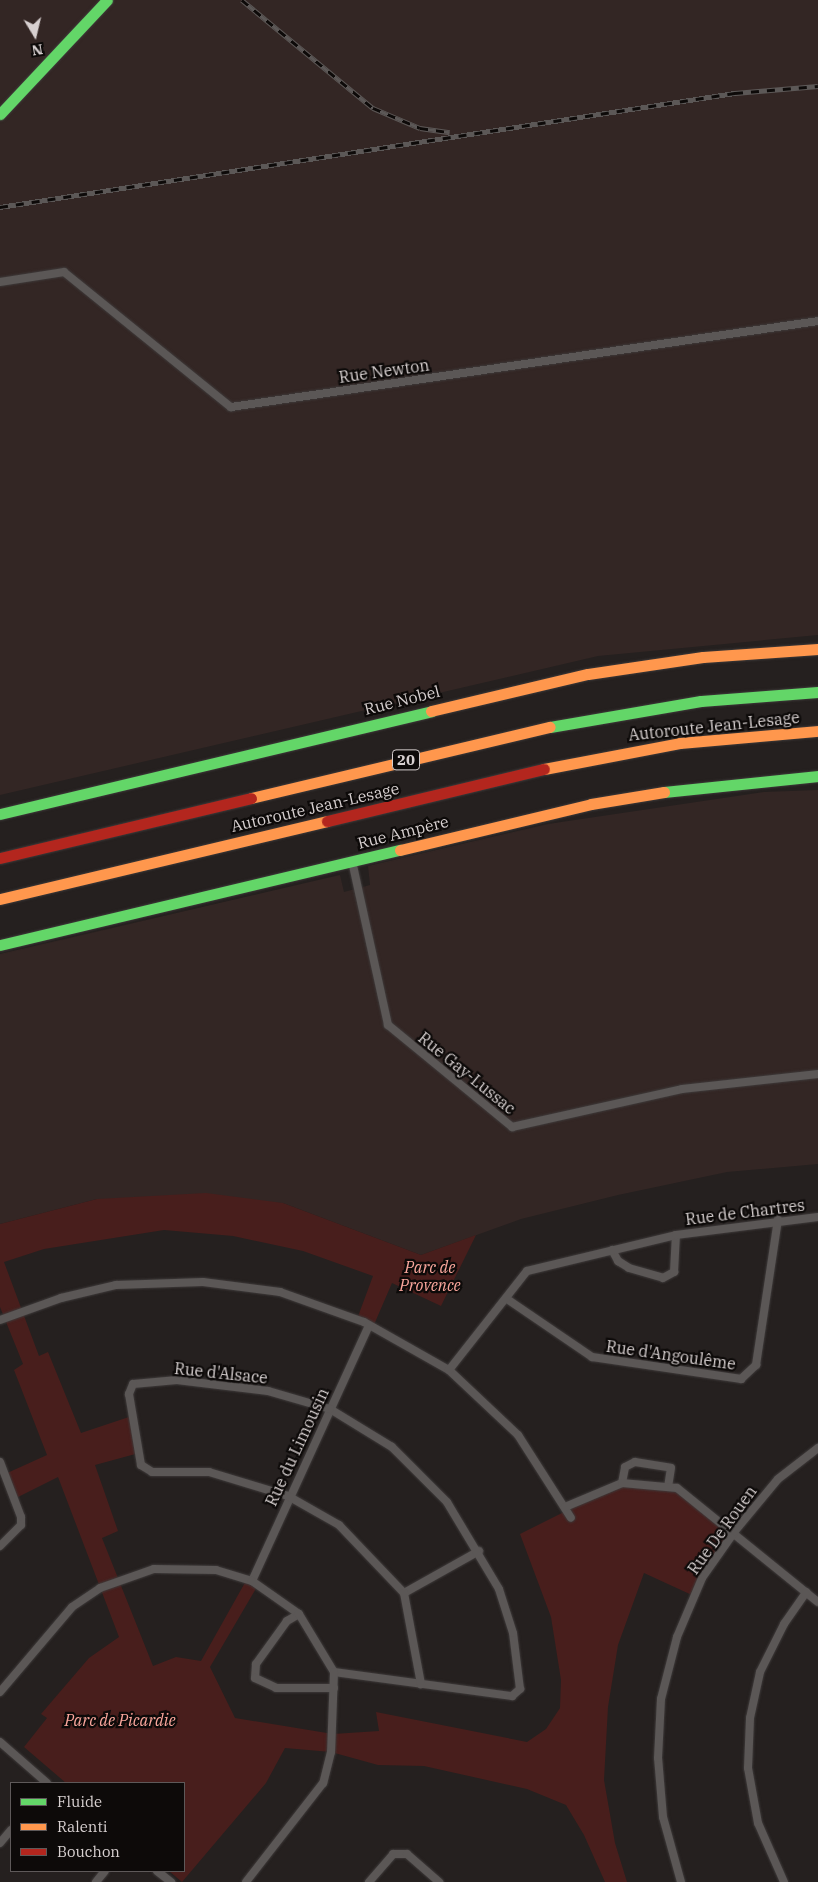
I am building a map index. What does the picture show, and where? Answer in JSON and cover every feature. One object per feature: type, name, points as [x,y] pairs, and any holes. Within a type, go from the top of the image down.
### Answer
[{"type":"main road","points":[[0,114],[107,0]]},
{"type":"main road","name":"Rue Nobel","points":[[0,814],[588,674],[703,657],[818,649]]},
{"type":"main road","name":"Autoroute Jean-Lesage","points":[[0,858],[578,720],[694,702],[818,692]]},
{"type":"main road","name":"Autoroute Jean-Lesage","points":[[0,899],[571,763],[680,743],[818,731]]},
{"type":"main road","name":"Rue Ampère","points":[[0,945],[635,796],[818,776]]},
{"type":"street","name":"Rue Newton","points":[[0,282],[64,272],[231,407],[818,321]]},
{"type":"street","name":"Rue Gay-Lussac","points":[[352,861],[388,1026],[512,1127],[682,1089],[818,1074]]},
{"type":"street","name":"Rue de Chartres","points":[[449,1370],[507,1299],[526,1270],[676,1235],[778,1220],[818,1217]]},
{"type":"street","name":"Rue d'Angoulême","points":[[507,1299],[592,1357],[740,1379],[756,1365],[778,1220]]},
{"type":"street","name":"Rue de Chartres","points":[[612,1250],[618,1261],[629,1268],[663,1278],[674,1272],[676,1235]]},
{"type":"street","points":[[0,1320],[61,1298],[116,1285],[203,1282],[280,1292],[368,1325],[449,1370],[518,1435],[571,1518]]},
{"type":"street","name":"Rue du Limousin","points":[[252,1581],[288,1496],[368,1325]]},
{"type":"street","name":"Rue d'Alsace","points":[[288,1496],[209,1472],[152,1472],[141,1465],[129,1394],[133,1384],[178,1380],[268,1391],[330,1409]]},
{"type":"street","points":[[330,1409],[392,1447],[448,1502],[479,1551],[499,1589],[513,1633],[520,1689],[512,1696],[334,1672]]},
{"type":"street","name":"Rue De Rouen","points":[[681,1882],[663,1817],[658,1758],[661,1699],[678,1637],[702,1578],[735,1531],[778,1479],[818,1448]]},
{"type":"street","points":[[0,1462],[21,1517],[21,1525],[0,1546]]},
{"type":"street","points":[[622,1484],[625,1467],[635,1462],[671,1468],[668,1487]]},
{"type":"street","points":[[565,1507],[622,1484],[677,1488],[735,1531],[818,1602]]},
{"type":"street","points":[[288,1496],[339,1525],[404,1593],[421,1684]]},
{"type":"street","points":[[404,1593],[479,1551]]},
{"type":"street","points":[[0,1692],[72,1607],[106,1585],[154,1569],[216,1570],[252,1581],[299,1614],[334,1672],[332,1748],[323,1784],[246,1882]]},
{"type":"street","points":[[784,1882],[758,1823],[748,1768],[750,1718],[760,1672],[784,1624],[806,1592]]},
{"type":"street","points":[[299,1614],[282,1628],[256,1664],[255,1678],[276,1688],[334,1688]]},
{"type":"street","points":[[0,1742],[46,1782]]},
{"type":"street","points":[[0,1843],[10,1831]]},
{"type":"street","points":[[369,1882],[393,1854],[407,1854],[439,1882]]},
{"type":"street","points":[[96,1882],[104,1872]]},
{"type":"street","points":[[158,1872],[171,1882]]},
{"type":"shaded area","points":[[0,0],[818,0],[818,635],[598,656],[0,795]]},
{"type":"shaded area","points":[[818,790],[818,1164],[727,1172],[618,1195],[521,1219],[421,1255],[283,1203],[97,1199],[0,1224],[0,954],[340,875],[344,892],[370,885],[368,866],[548,824],[764,792]]},
{"type":"green space","name":"Parc de Picardie","points":[[206,1193],[283,1203],[421,1255],[476,1235],[441,1306],[392,1283],[373,1327],[357,1319],[373,1276],[303,1251],[233,1236],[164,1230],[44,1249],[4,1262],[39,1356],[48,1352],[81,1433],[132,1416],[139,1453],[95,1465],[118,1531],[102,1538],[153,1666],[176,1657],[201,1661],[247,1579],[258,1585],[210,1667],[235,1718],[333,1734],[379,1731],[376,1712],[527,1742],[546,1729],[560,1708],[561,1680],[551,1617],[520,1534],[622,1483],[677,1488],[735,1531],[694,1596],[644,1573],[618,1645],[608,1707],[604,1780],[615,1843],[627,1882],[605,1882],[584,1835],[566,1805],[527,1789],[424,1766],[378,1765],[331,1752],[285,1748],[266,1783],[182,1882],[170,1872],[185,1872],[185,1782],[65,1782],[24,1747],[47,1718],[41,1714],[89,1658],[119,1637],[58,1477],[14,1499],[5,1474],[47,1455],[14,1370],[23,1364],[0,1307],[0,1224],[97,1199]]},
{"type":"railway","points":[[242,0],[373,108],[420,128],[450,132]]},
{"type":"railway","points":[[0,207],[735,93],[818,86]]},
{"type":"traffic: fast","points":[[0,114],[107,0]]},
{"type":"traffic: fast","points":[[550,727],[701,701],[818,692]]},
{"type":"traffic: fast","points":[[0,814],[431,711]]},
{"type":"traffic: fast","points":[[664,792],[818,776]]},
{"type":"traffic: fast","points":[[0,945],[400,850]]},
{"type":"traffic: slow","points":[[431,711],[588,674],[703,657],[818,649]]},
{"type":"traffic: slow","points":[[251,798],[550,727]]},
{"type":"traffic: slow","points":[[544,769],[680,743],[818,731]]},
{"type":"traffic: slow","points":[[400,850],[591,804],[664,792]]},
{"type":"traffic: slow","points":[[0,899],[327,821]]},
{"type":"traffic: jam","points":[[327,821],[544,769]]},
{"type":"traffic: jam","points":[[0,858],[251,798]]},
{"type":"park label","name":"Parc de Provence","points":[[430,1276]]}]
